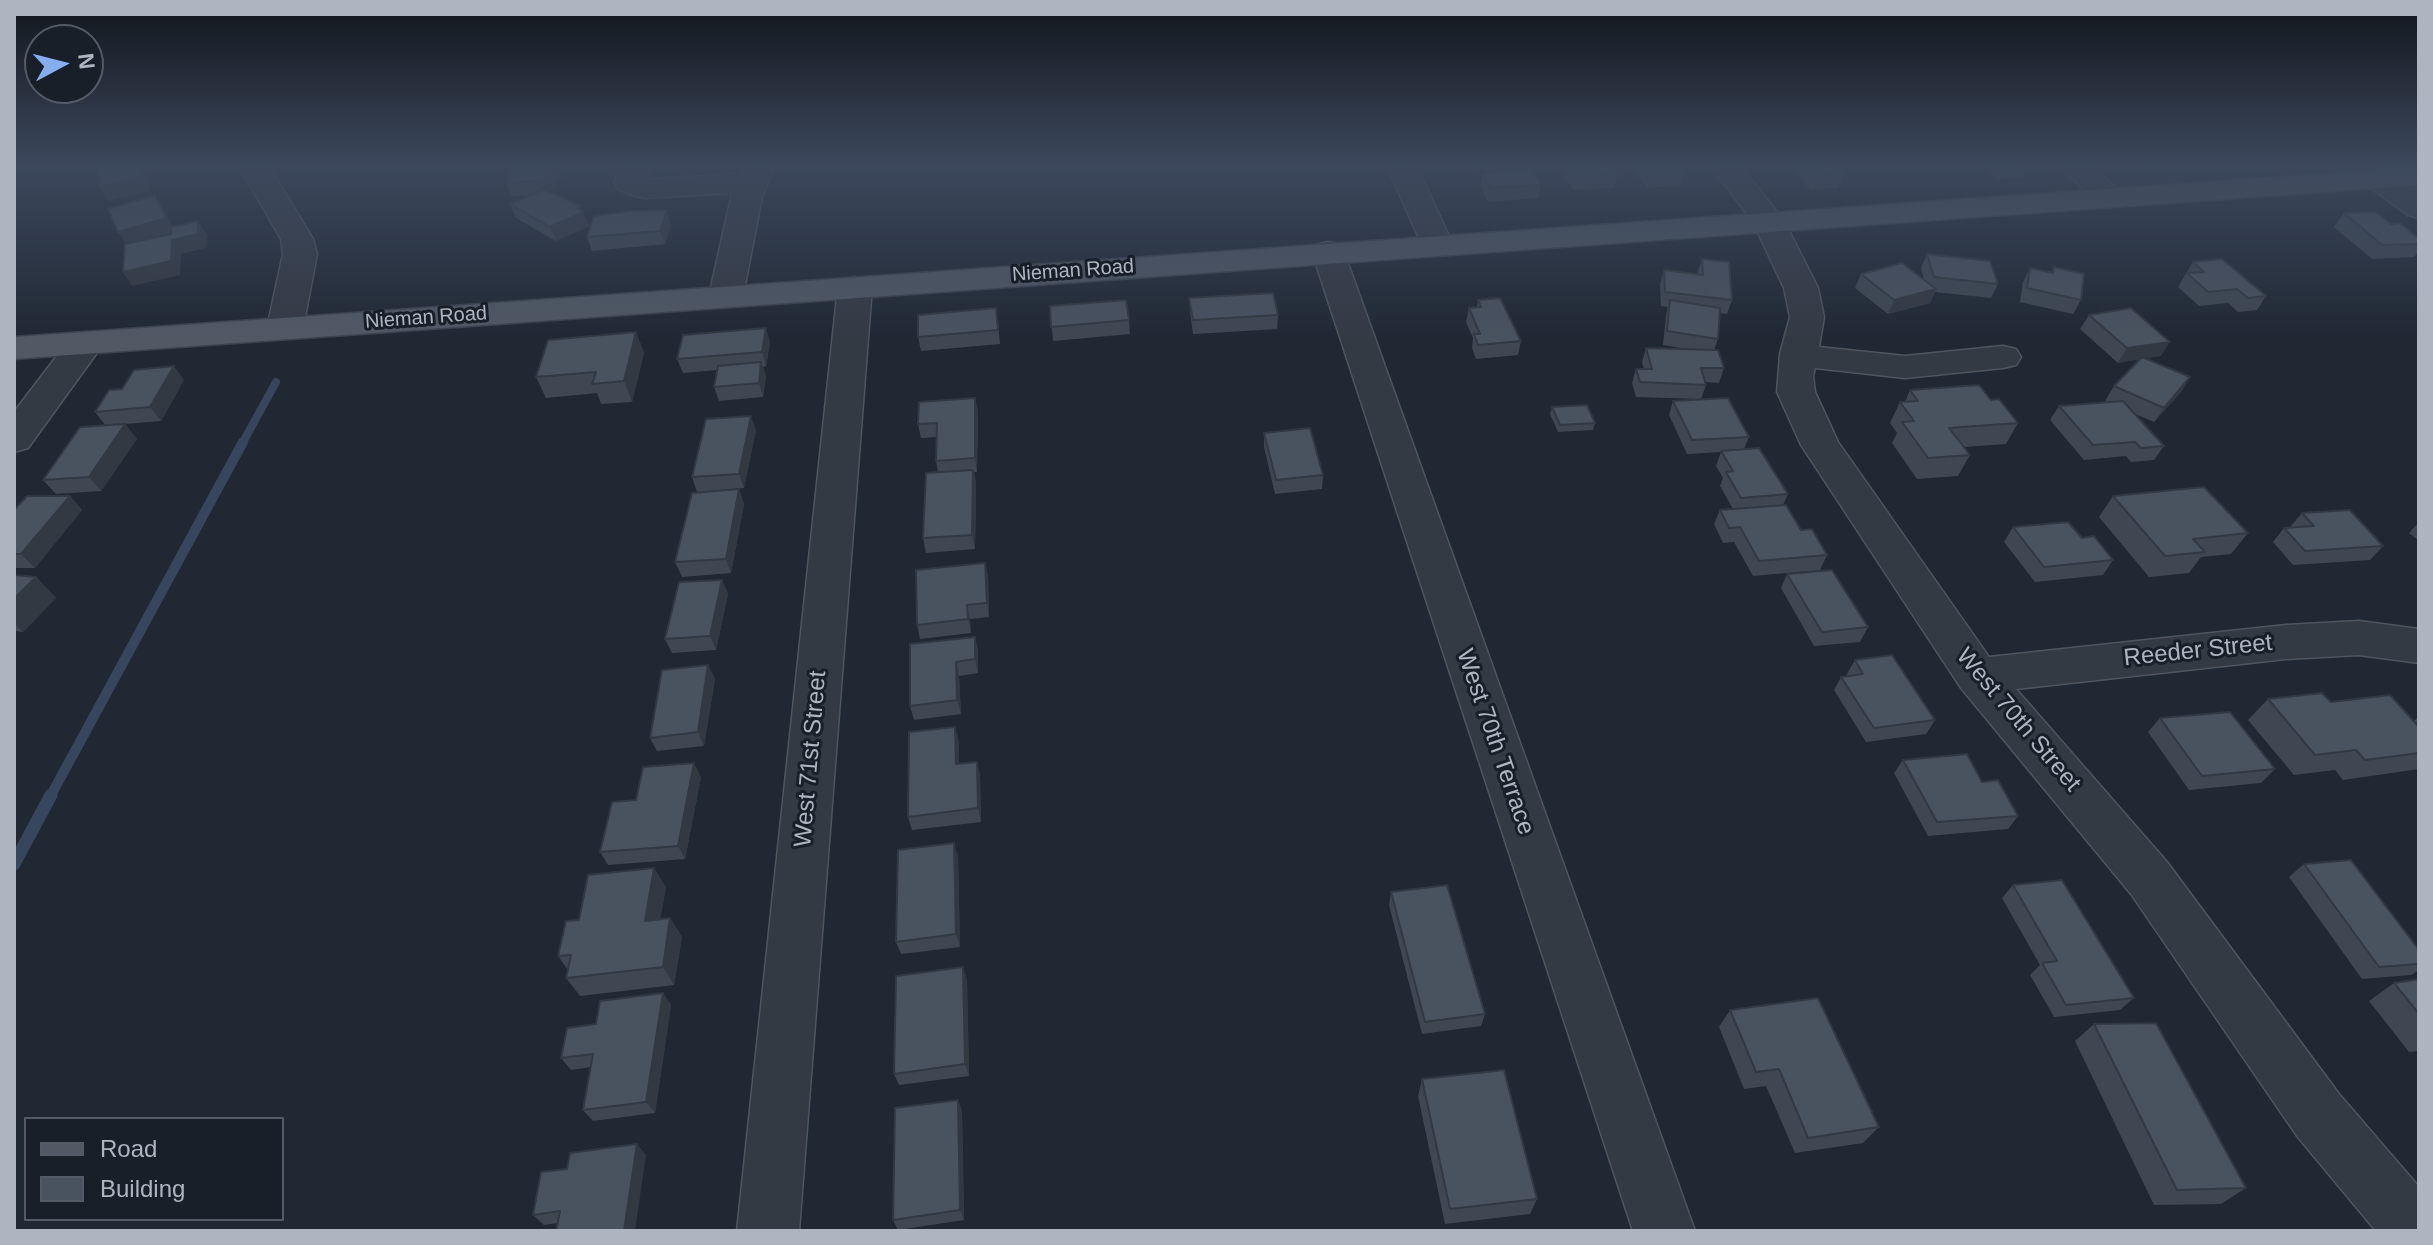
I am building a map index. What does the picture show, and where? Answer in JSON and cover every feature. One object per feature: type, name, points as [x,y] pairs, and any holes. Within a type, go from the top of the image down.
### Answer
[{"type":"main road","name":"Nieman Road","points":[[14,348],[1725,224]]},
{"type":"street","points":[[285,328],[300,254],[297,239],[288,224]]},
{"type":"street","points":[[726,296],[744,224]]},
{"type":"street","points":[[1428,224],[1437,245]]},
{"type":"street","name":"West 70th Street","points":[[1770,224],[1801,288],[1807,317],[1798,354],[1796,392],[1809,427],[1977,676],[2149,878],[2318,1115],[2416,1231]]},
{"type":"street","name":"West 70th Terrace","points":[[1328,252],[1664,1231]]},
{"type":"street","name":"West 71st Street","points":[[768,1231],[855,287]]},
{"type":"street","points":[[14,439],[86,343]]},
{"type":"street","points":[[1798,354],[1848,363],[1905,367],[2003,357]]},
{"type":"street","name":"Reeder Street","points":[[1977,676],[2286,642],[2359,638],[2419,646]]},
{"type":"building","points":[[115,224],[145,224],[118,232]]},
{"type":"building","points":[[198,224],[198,234],[172,240],[171,261],[123,272],[125,244],[171,234],[171,227]]},
{"type":"building","points":[[591,224],[662,224],[660,231],[587,237]]},
{"type":"building","points":[[2357,224],[2401,224],[2419,239],[2419,244],[2382,245]]},
{"type":"building","points":[[1927,254],[1990,261],[1998,284],[1934,277]]},
{"type":"building","points":[[1702,259],[1729,262],[1732,300],[1665,292],[1664,270],[1703,275]]},
{"type":"building","points":[[2222,259],[2266,296],[2248,298],[2237,289],[2208,292],[2187,273],[2204,272],[2193,262]]},
{"type":"building","points":[[1902,263],[1936,289],[1894,300],[1861,274]]},
{"type":"building","points":[[2054,267],[2084,274],[2081,300],[2027,288],[2030,268],[2053,273]]},
{"type":"building","points":[[1273,293],[1278,315],[1193,320],[1189,298]]},
{"type":"building","points":[[1500,298],[1521,341],[1478,345],[1474,334],[1480,334],[1469,308],[1481,307],[1478,300]]},
{"type":"building","points":[[1126,300],[1129,320],[1051,327],[1050,306]]},
{"type":"building","points":[[1670,300],[1720,308],[1718,339],[1667,331]]},
{"type":"building","points":[[996,308],[998,330],[918,337],[918,315]]},
{"type":"building","points":[[2131,308],[2170,342],[2127,348],[2089,315]]},
{"type":"building","points":[[766,328],[762,352],[677,359],[683,335]]},
{"type":"building","points":[[636,332],[624,381],[592,384],[596,372],[536,377],[548,340]]},
{"type":"building","points":[[1646,348],[1718,350],[1724,368],[1701,368],[1706,385],[1640,382],[1636,369],[1652,369]]},
{"type":"building","points":[[2142,357],[2190,377],[2164,408],[2114,386]]},
{"type":"building","points":[[761,362],[759,383],[714,387],[718,366]]},
{"type":"building","points":[[174,366],[150,407],[95,412],[109,390],[122,389],[134,370]]},
{"type":"building","points":[[1979,385],[1991,400],[1999,399],[2018,423],[1949,428],[1970,455],[1928,458],[1902,422],[1914,421],[1900,402],[1918,401],[1910,390]]},
{"type":"building","points":[[975,398],[975,458],[936,461],[937,423],[918,424],[919,402]]},
{"type":"building","points":[[1728,398],[1749,437],[1692,440],[1673,401]]},
{"type":"building","points":[[2123,401],[2164,446],[2141,448],[2135,442],[2093,445],[2059,406]]},
{"type":"building","points":[[1587,405],[1595,423],[1560,425],[1552,407]]},
{"type":"building","points":[[751,416],[739,474],[692,477],[706,419]]},
{"type":"building","points":[[125,424],[89,477],[43,480],[80,427]]},
{"type":"building","points":[[1310,428],[1323,475],[1276,480],[1264,433]]},
{"type":"building","points":[[1759,448],[1788,494],[1741,498],[1726,472],[1733,471],[1721,451]]},
{"type":"building","points":[[973,470],[972,535],[923,538],[926,473]]},
{"type":"building","points":[[2204,487],[2248,533],[2193,539],[2205,552],[2165,556],[2113,496]]},
{"type":"building","points":[[739,489],[726,559],[675,562],[692,493]]},
{"type":"building","points":[[27,496],[70,496],[21,554],[14,554],[14,510]]},
{"type":"building","points":[[1786,505],[1801,530],[1812,529],[1827,555],[1759,561],[1740,527],[1729,528],[1720,510]]},
{"type":"building","points":[[2350,510],[2383,546],[2305,551],[2284,528],[2314,526],[2302,513]]},
{"type":"building","points":[[2068,522],[2082,538],[2094,536],[2113,560],[2044,567],[2013,527]]},
{"type":"building","points":[[985,563],[987,603],[967,605],[968,619],[917,625],[916,570]]},
{"type":"building","points":[[1832,570],[1868,627],[1822,632],[1787,574]]},
{"type":"building","points":[[14,575],[36,577],[14,599]]},
{"type":"building","points":[[722,580],[710,636],[665,639],[679,582]]},
{"type":"building","points":[[975,637],[975,659],[956,662],[957,700],[910,706],[910,644]]},
{"type":"building","points":[[1892,655],[1935,720],[1874,728],[1841,677],[1863,674],[1855,660]]},
{"type":"building","points":[[708,665],[698,732],[650,738],[662,670]]},
{"type":"building","points":[[2322,693],[2331,702],[2390,695],[2419,727],[2419,753],[2365,760],[2356,750],[2315,755],[2268,699]]},
{"type":"building","points":[[2230,712],[2275,769],[2202,776],[2160,718]]},
{"type":"building","points":[[955,727],[956,764],[977,762],[978,808],[908,817],[909,732]]},
{"type":"building","points":[[1967,754],[1982,782],[1998,780],[2018,816],[1937,822],[1903,760]]},
{"type":"building","points":[[694,763],[678,846],[600,852],[612,802],[636,800],[643,767]]},
{"type":"building","points":[[954,843],[956,934],[896,942],[898,850]]},
{"type":"building","points":[[2351,860],[2419,950],[2419,964],[2379,967],[2304,864]]},
{"type":"building","points":[[654,868],[645,921],[670,918],[663,967],[566,978],[571,955],[558,956],[566,921],[579,920],[588,875]]},
{"type":"building","points":[[2062,880],[2134,998],[2066,1005],[2042,963],[2057,961],[2013,885]]},
{"type":"building","points":[[1447,885],[1485,1014],[1425,1022],[1391,892]]},
{"type":"building","points":[[963,967],[965,1064],[894,1074],[896,976]]},
{"type":"building","points":[[2419,979],[2419,1014],[2394,983]]},
{"type":"building","points":[[663,993],[646,1102],[583,1110],[593,1054],[561,1058],[567,1028],[596,1024],[600,1001]]},
{"type":"building","points":[[1818,998],[1879,1127],[1808,1138],[1779,1069],[1756,1072],[1730,1010]]},
{"type":"building","points":[[2156,1023],[2246,1188],[2177,1190],[2094,1024]]},
{"type":"building","points":[[1504,1070],[1537,1199],[1450,1209],[1422,1079]]},
{"type":"building","points":[[958,1100],[960,1210],[893,1220],[895,1108]]},
{"type":"building","points":[[637,1144],[624,1231],[556,1231],[560,1211],[533,1215],[541,1172],[567,1169],[570,1153]]},
{"type":"waterway","points":[[242,444],[276,382]]},
{"type":"waterway","points":[[50,797],[243,442]]},
{"type":"waterway","points":[[14,864],[51,795]]}]
